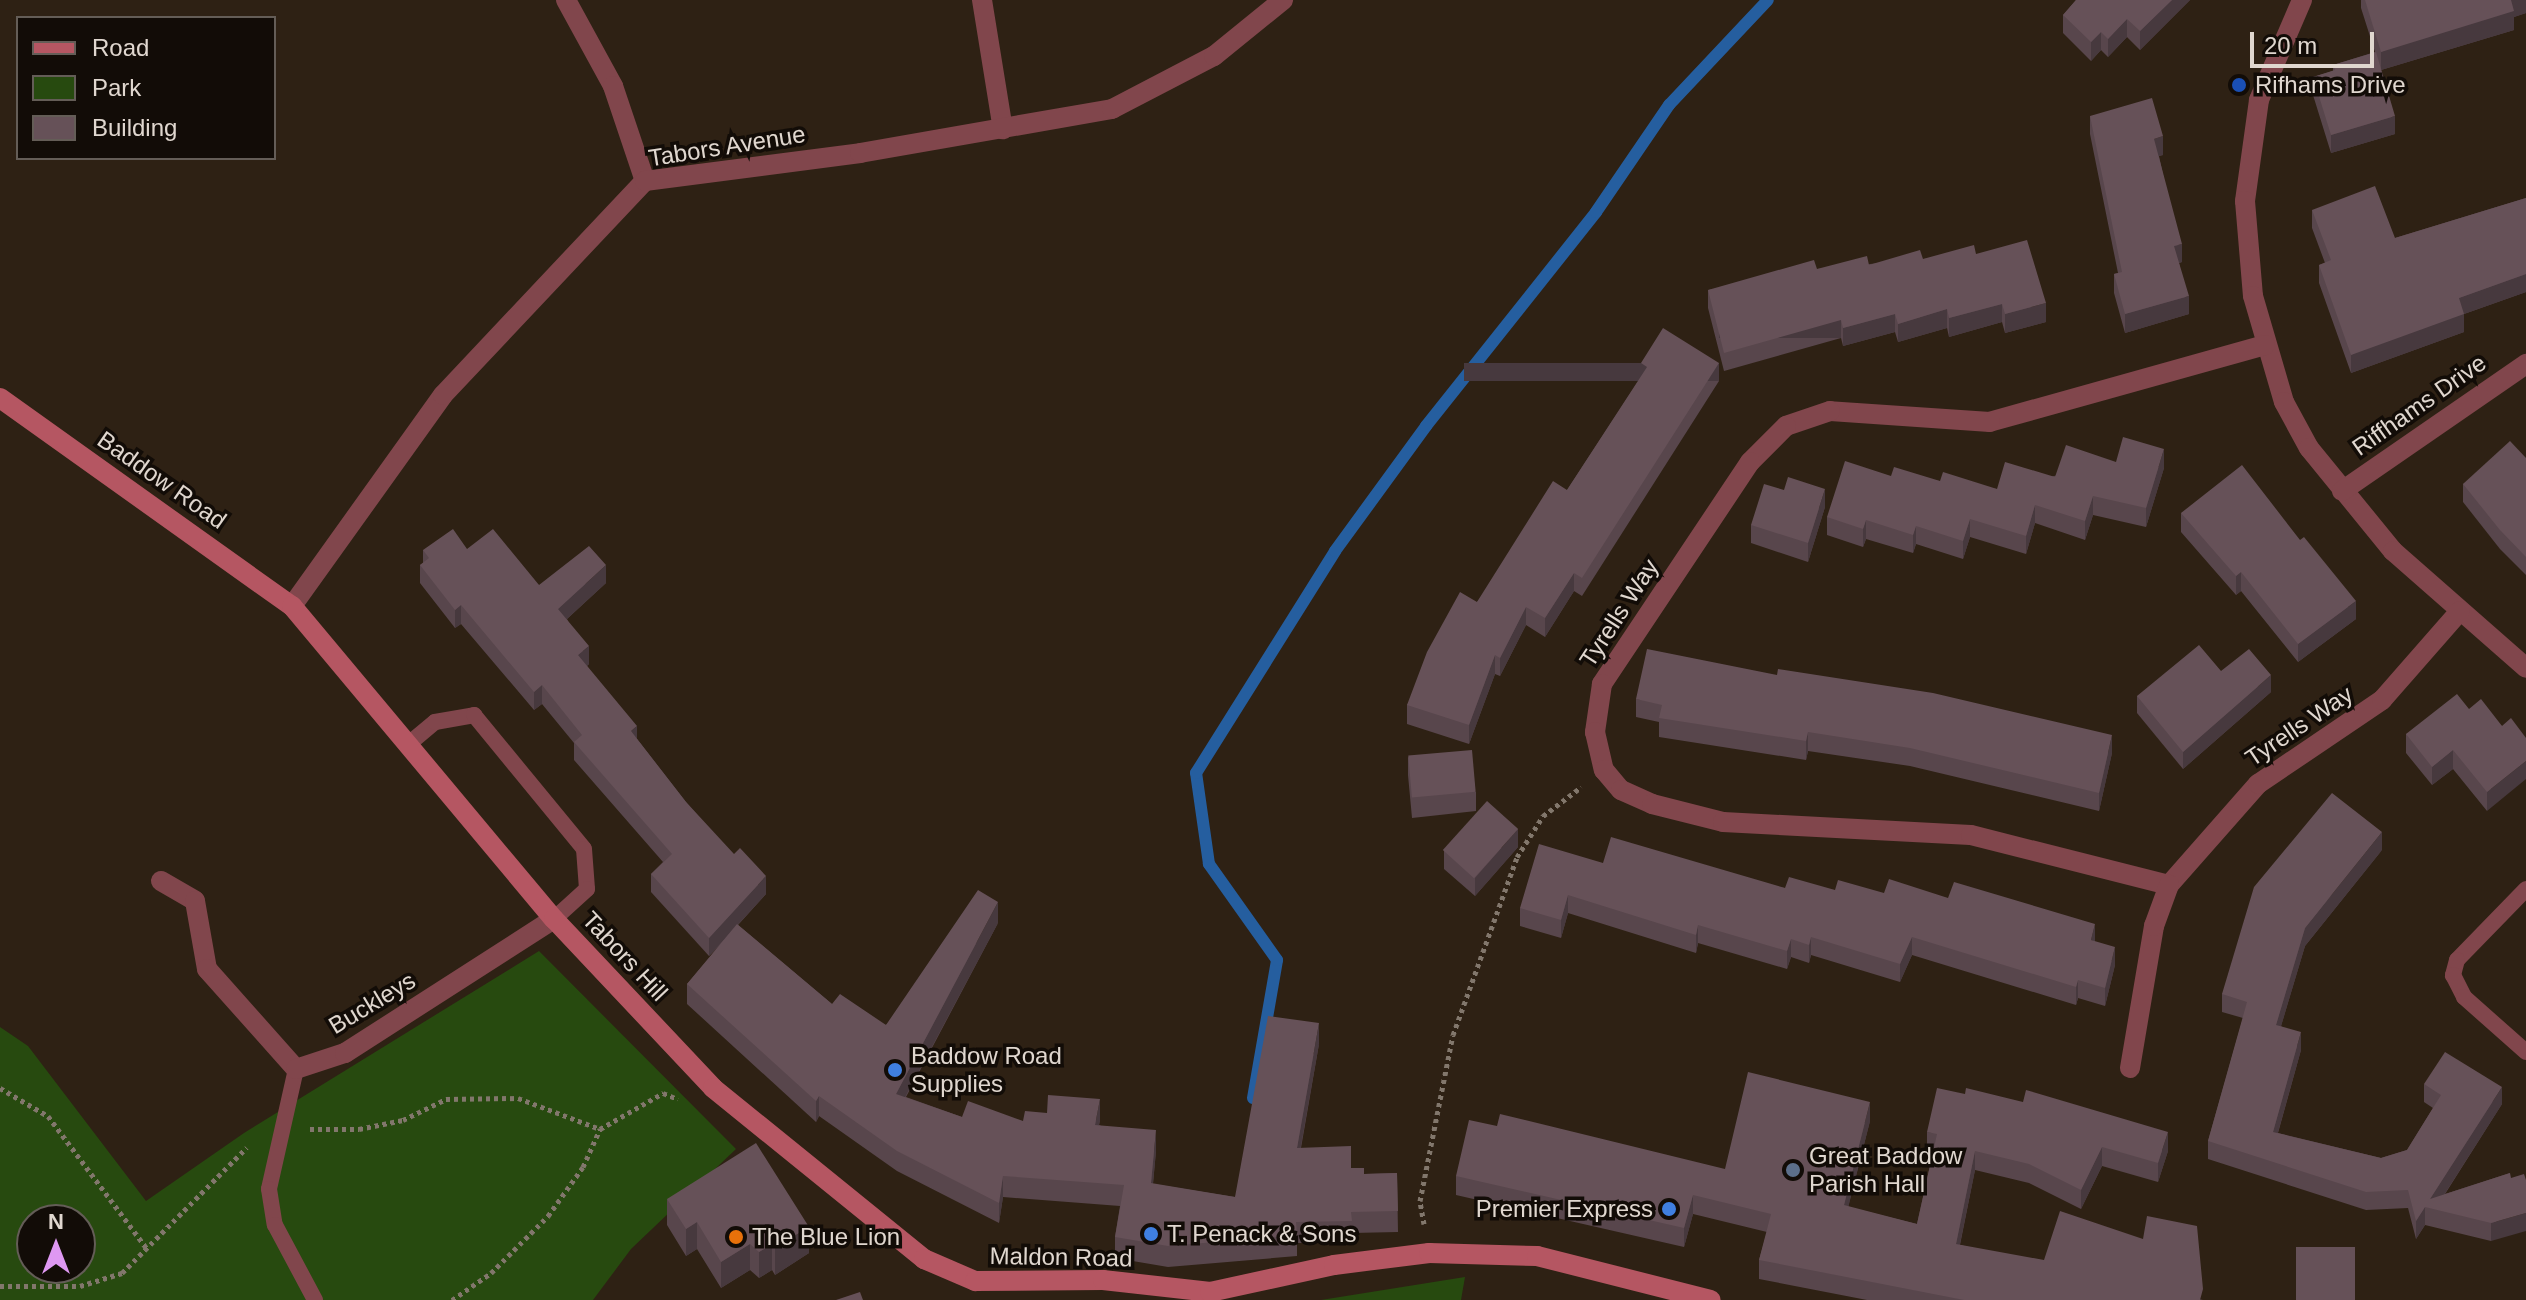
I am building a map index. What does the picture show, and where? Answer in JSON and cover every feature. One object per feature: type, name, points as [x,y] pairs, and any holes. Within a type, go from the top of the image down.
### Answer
[{"type":"street","points":[[566,0],[613,86],[645,181]]},
{"type":"street","points":[[982,0],[1003,129]]},
{"type":"street","name":"Tabors Avenue","points":[[292,606],[443,395],[645,181],[1003,129],[1112,109],[1214,56],[1283,0]]},
{"type":"street","points":[[2302,0],[2259,100],[2250,152],[2247,240],[2265,345],[2284,402],[2309,448],[2393,551],[2526,668]]},
{"type":"street","name":"Tyrells Way","points":[[1604,770],[1595,732],[1602,684],[1750,462],[1786,426],[1830,411],[1990,422],[2265,345]]},
{"type":"street","name":"Riffhams Drive","points":[[2342,491],[2526,364]]},
{"type":"street","name":"Baddow Road","points":[[0,398],[292,606]]},
{"type":"street","name":"Tabors Hill","points":[[292,606],[411,742],[554,919],[713,1088],[924,1259],[978,1290]]},
{"type":"street","name":"Tyrells Way","points":[[2130,1068],[2154,926],[2169,885],[2258,784],[2382,700],[2460,611]]},
{"type":"street","points":[[1604,770],[1621,790],[1652,804],[1723,822],[1971,835],[2169,885]]},
{"type":"street","points":[[161,881],[195,901],[207,969],[296,1069]]},
{"type":"street","name":"Buckleys","points":[[296,1069],[345,1053],[554,919]]},
{"type":"street","name":"Maldon Road","points":[[978,1290],[1103,1280],[1210,1292],[1334,1265],[1429,1253],[1537,1256],[1711,1300]]},
{"type":"lane","points":[[411,742],[435,722],[474,715],[584,849],[587,889],[554,919]]},
{"type":"lane","points":[[2526,889],[2457,960],[2453,975],[2464,997],[2526,1052]]},
{"type":"lane","points":[[296,1069],[284,1128],[273,1156],[269,1189],[275,1225],[315,1300]]},
{"type":"path","points":[[1429,1253],[1420,1201],[1453,1035],[1501,901],[1517,857],[1543,816],[1604,770]]},
{"type":"path","points":[[0,1088],[48,1116],[147,1249]]},
{"type":"path","points":[[452,1300],[491,1273],[548,1216],[583,1167],[600,1129],[663,1093],[683,1101],[713,1088]]},
{"type":"path","points":[[0,1286],[80,1286],[122,1273],[270,1124],[284,1128],[359,1129],[403,1120],[446,1099],[518,1098],[600,1129]]},
{"type":"green space","points":[[539,951],[736,1149],[631,1249],[593,1300],[0,1300],[0,1027],[28,1046],[146,1201],[244,1133]]},
{"type":"green space","points":[[1465,1277],[1461,1300],[1321,1300]]},
{"type":"building","points":[[2076,0],[2172,0],[2140,31],[2127,19],[2108,39],[2101,32],[2091,42],[2063,15]]},
{"type":"building","points":[[2365,0],[2511,0],[2514,11],[2381,52]]},
{"type":"building","points":[[2376,52],[2395,116],[2331,135],[2313,77],[2335,70],[2333,65]]},
{"type":"building","points":[[2152,98],[2163,136],[2154,139],[2182,244],[2174,246],[2189,296],[2125,314],[2114,274],[2122,272],[2090,116]]},
{"type":"building","points":[[2375,186],[2395,238],[2526,198],[2526,274],[2459,298],[2464,314],[2351,355],[2319,265],[2331,260],[2312,210]]},
{"type":"building","points":[[2027,240],[2046,303],[2005,314],[2002,304],[1949,318],[1947,309],[1898,324],[1895,314],[1843,328],[1841,320],[1724,353],[1708,290],[1814,260],[1817,269],[1867,256],[1869,265],[1920,250],[1923,259],[1974,245],[1976,254]]},
{"type":"building","points":[[1663,328],[1719,363],[1582,578],[1574,573],[1545,618],[1526,607],[1500,658],[1495,655],[1469,725],[1407,705],[1427,652],[1460,592],[1477,602],[1553,481],[1567,490],[1647,367],[1641,363]]},
{"type":"building","points":[[2123,437],[2164,449],[2146,508],[2093,496],[2085,521],[2035,505],[2026,536],[1970,519],[1963,541],[1916,526],[1913,535],[1866,520],[1863,529],[1827,517],[1845,461],[1891,476],[1894,467],[1940,481],[1943,472],[1997,489],[2005,462],[2055,477],[2066,445],[2116,462]]},
{"type":"building","points":[[2510,441],[2526,458],[2526,557],[2463,484]]},
{"type":"building","points":[[2242,465],[2300,540],[2304,537],[2356,601],[2298,644],[2241,572],[2236,576],[2181,513]]},
{"type":"building","points":[[1788,477],[1825,489],[1808,543],[1751,525],[1764,484],[1784,490]]},
{"type":"building","points":[[453,529],[467,549],[493,529],[539,585],[589,546],[606,565],[558,609],[589,646],[578,655],[637,726],[631,731],[686,802],[734,854],[740,848],[766,876],[709,938],[651,874],[672,854],[574,742],[582,735],[542,685],[534,692],[461,605],[455,610],[420,565],[429,558],[423,550]]},
{"type":"building","points":[[2199,645],[2221,671],[2249,649],[2271,675],[2183,752],[2137,696]]},
{"type":"building","points":[[1647,649],[1777,675],[1778,669],[1933,693],[2112,735],[2099,793],[1910,748],[1808,732],[1806,741],[1659,718],[1662,705],[1636,699]]},
{"type":"building","points":[[2457,694],[2469,709],[2481,699],[2502,726],[2511,718],[2526,738],[2526,761],[2487,792],[2453,750],[2432,767],[2406,734]]},
{"type":"building","points":[[1472,750],[1476,792],[1412,797],[1408,756]]},
{"type":"building","points":[[2332,793],[2382,832],[2305,928],[2276,1025],[2301,1032],[2273,1132],[2381,1158],[2407,1150],[2441,1095],[2424,1084],[2445,1052],[2502,1087],[2430,1199],[2510,1173],[2511,1178],[2524,1174],[2526,1213],[2491,1223],[2425,1207],[2416,1221],[2408,1190],[2366,1192],[2208,1141],[2247,1002],[2222,994],[2254,887]]},
{"type":"building","points":[[1487,801],[1518,829],[1474,878],[1443,850]]},
{"type":"building","points":[[1611,837],[1785,888],[1789,877],[1835,890],[1838,880],[1884,893],[1889,879],[1948,898],[1954,882],[2095,924],[2091,940],[2115,947],[2105,988],[2078,980],[2076,987],[1912,937],[1900,964],[1811,937],[1809,945],[1791,939],[1787,951],[1698,925],[1696,935],[1568,895],[1561,920],[1520,908],[1539,844],[1603,863]]},
{"type":"building","points":[[978,890],[998,902],[896,1094],[962,1117],[968,1101],[1023,1121],[1025,1111],[1047,1113],[1048,1095],[1100,1099],[1095,1125],[1156,1130],[1151,1183],[1235,1197],[1268,1016],[1319,1023],[1297,1148],[1351,1146],[1351,1168],[1364,1168],[1364,1174],[1397,1173],[1398,1211],[1351,1212],[1352,1221],[1296,1222],[1297,1235],[1168,1246],[1115,1237],[1124,1185],[1003,1176],[999,1203],[897,1151],[819,1096],[816,1101],[687,984],[737,924],[832,1004],[840,994],[886,1025]]},
{"type":"building","points":[[1748,1072],[1870,1102],[1844,1205],[1917,1224],[1937,1134],[1927,1132],[1937,1088],[1965,1094],[1966,1088],[2023,1102],[2026,1090],[2168,1132],[2158,1163],[2102,1147],[2081,1190],[2029,1164],[1975,1151],[1956,1244],[2044,1260],[2060,1211],[2143,1239],[2147,1216],[2197,1226],[2203,1289],[2200,1300],[1964,1300],[1759,1260],[1771,1214],[1693,1195],[1684,1228],[1456,1176],[1469,1120],[1497,1126],[1500,1114],[1725,1169]]},
{"type":"building","name":"The Blue Lion","points":[[756,1143],[809,1227],[775,1248],[772,1244],[759,1252],[750,1244],[721,1262],[697,1222],[686,1229],[667,1199]]},
{"type":"building","points":[[2296,1247],[2355,1247],[2355,1300],[2296,1300]]},
{"type":"building","points":[[860,1292],[863,1300],[836,1300]]},
{"type":"waterway","points":[[1253,1098],[1277,960],[1209,864],[1196,773],[1335,551],[1426,426],[1596,212],[1669,105],[1768,0]]},
{"type":"place","name":"Rifhams Drive","points":[[2239,85]]},
{"type":"place","name":"Baddow Road Supplies","points":[[895,1070]]},
{"type":"place","name":"Great Baddow Parish Hall","points":[[1793,1170]]},
{"type":"place","name":"Premier Express","points":[[1669,1209]]},
{"type":"place","name":"T. Penack & Sons","points":[[1151,1234]]},
{"type":"place","name":"The Blue Lion","points":[[736,1237]]}]
